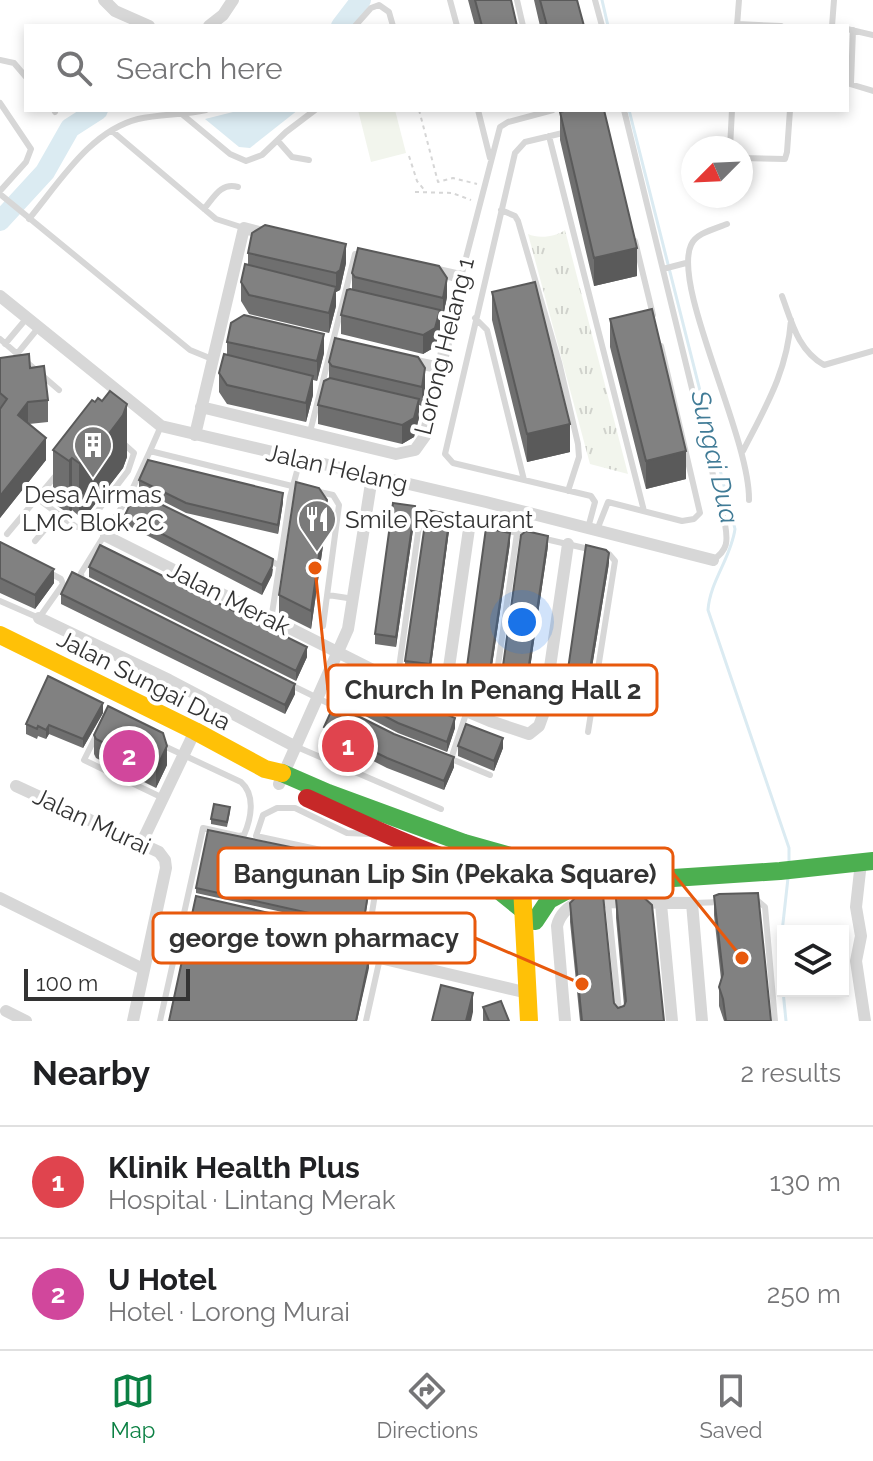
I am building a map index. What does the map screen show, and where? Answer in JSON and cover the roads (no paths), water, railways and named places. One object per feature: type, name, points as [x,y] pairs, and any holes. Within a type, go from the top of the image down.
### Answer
[{"type":"main road","name":"Jalan Sungai Dua","points":[[0,635],[195,731],[386,834],[407,842],[578,884],[593,884],[611,878]]},
{"type":"main road","name":"Jalan Sungai Dua","points":[[276,775],[526,871],[590,872],[611,878],[658,879],[867,862]]},
{"type":"main road","points":[[407,842],[419,856],[504,891],[529,916],[529,1021]]},
{"type":"main road","points":[[526,871],[541,1021]]},
{"type":"main road","points":[[529,916],[549,900],[578,884]]},
{"type":"street","points":[[104,0],[115,11],[144,24]]},
{"type":"street","points":[[212,24],[223,15],[233,0]]},
{"type":"street","points":[[195,435],[244,228],[286,238]]},
{"type":"street","points":[[341,251],[370,257]]},
{"type":"street","points":[[416,267],[461,277]]},
{"type":"street","name":"Lorong Helang 1","points":[[201,407],[402,455],[415,450],[430,414],[461,277]]},
{"type":"street","name":"Jalan Helang","points":[[0,296],[119,400],[161,426],[713,560]]},
{"type":"street","points":[[222,318],[236,321]]},
{"type":"street","points":[[319,340],[348,347]]},
{"type":"street","points":[[395,358],[441,368]]},
{"type":"street","points":[[276,775],[296,747],[348,629],[372,477]]},
{"type":"street","points":[[444,702],[470,522]]},
{"type":"street","name":"Jalan Merak","points":[[106,536],[397,682],[529,734],[539,726],[543,715],[568,544]]},
{"type":"street","points":[[39,618],[169,680],[296,747]]},
{"type":"street","points":[[141,844],[195,731]]},
{"type":"street","name":"Jalan Murai","points":[[16,786],[159,852],[165,860],[166,868],[143,969]]},
{"type":"street","points":[[865,1021],[856,961],[861,936],[856,907],[867,862]]},
{"type":"street","points":[[0,898],[143,969],[133,1021]]},
{"type":"street","points":[[565,1021],[557,926],[559,918],[572,905],[580,902],[608,902],[692,903],[702,1021]]},
{"type":"street","points":[[661,904],[672,1021]]},
{"type":"street","points":[[375,959],[528,993]]},
{"type":"street","points":[[6,1011],[26,1021]]},
{"type":"lane","points":[[450,0],[456,24]]},
{"type":"lane","points":[[517,0],[523,24]]},
{"type":"lane","points":[[595,0],[601,24]]},
{"type":"lane","points":[[737,24],[739,0]]},
{"type":"lane","points":[[832,24],[834,0]]},
{"type":"lane","points":[[357,24],[371,8],[379,5],[389,12],[392,24]]},
{"type":"lane","points":[[873,35],[850,30],[849,84],[873,91]]},
{"type":"lane","points":[[0,60],[14,63],[24,75]]},
{"type":"lane","points":[[0,103],[31,149],[26,162],[0,192],[7,201],[190,350],[225,367]]},
{"type":"lane","points":[[29,219],[94,142],[141,118],[197,112]]},
{"type":"lane","points":[[183,115],[230,154],[246,161],[262,155],[313,112]]},
{"type":"lane","points":[[479,112],[491,161]]},
{"type":"lane","name":"Lorong Helang 1","points":[[461,277],[500,127],[544,112]]},
{"type":"lane","points":[[624,112],[725,524],[727,546],[723,554],[713,560]]},
{"type":"lane","points":[[731,136],[732,112]]},
{"type":"lane","points":[[753,158],[785,159],[790,112]]},
{"type":"lane","points":[[576,130],[520,145],[515,153],[445,454],[453,463],[594,498],[592,529]]},
{"type":"lane","points":[[112,131],[204,209],[222,222],[244,228]]},
{"type":"lane","points":[[549,136],[644,511]]},
{"type":"lane","points":[[278,141],[292,157],[309,160]]},
{"type":"lane","points":[[204,209],[224,186],[230,184],[238,187]]},
{"type":"lane","points":[[501,210],[515,216],[518,221],[559,362],[579,451],[568,491]]},
{"type":"lane","points":[[727,224],[702,233],[691,243],[686,263],[696,310],[743,451],[749,480],[749,500]]},
{"type":"lane","points":[[634,234],[656,326]]},
{"type":"lane","points":[[310,432],[355,254]]},
{"type":"lane","points":[[663,269],[686,263]]},
{"type":"lane","points":[[232,274],[246,277]]},
{"type":"lane","points":[[782,296],[800,342],[810,357],[824,365],[873,351]]},
{"type":"lane","points":[[329,297],[359,303]]},
{"type":"lane","points":[[27,318],[2,341],[59,390]]},
{"type":"lane","points":[[475,318],[487,330],[524,480]]},
{"type":"lane","points":[[743,451],[774,391],[786,359],[791,320]]},
{"type":"lane","points":[[436,321],[451,325]]},
{"type":"lane","points":[[17,354],[39,327]]},
{"type":"lane","points":[[592,529],[608,502],[689,521],[700,513],[659,341]]},
{"type":"lane","points":[[307,386],[337,392]]},
{"type":"lane","points":[[414,410],[430,414]]},
{"type":"lane","points":[[96,587],[82,580],[81,573],[131,492],[161,426]]},
{"type":"lane","points":[[37,498],[75,526],[81,528],[87,525],[128,471],[134,456],[132,450],[121,442]]},
{"type":"lane","points":[[150,451],[330,494],[338,501],[323,626]]},
{"type":"lane","points":[[271,620],[300,460]]},
{"type":"lane","points":[[7,534],[68,461]]},
{"type":"lane","points":[[131,492],[145,499]]},
{"type":"lane","points":[[397,682],[420,519],[428,512],[609,554],[615,561],[588,732]]},
{"type":"lane","points":[[35,541],[58,514]]},
{"type":"lane","points":[[490,721],[517,533]]},
{"type":"lane","points":[[253,552],[280,566]]},
{"type":"lane","points":[[0,601],[39,618],[63,581],[37,567]]},
{"type":"lane","points":[[328,595],[354,599]]},
{"type":"lane","points":[[277,678],[357,718]]},
{"type":"lane","points":[[451,759],[467,711]]},
{"type":"lane","points":[[104,720],[84,760],[163,798]]},
{"type":"lane","points":[[159,743],[241,782],[249,791],[251,800],[246,832],[239,836],[203,828],[160,1021]]},
{"type":"lane","points":[[296,747],[441,809]]},
{"type":"lane","points":[[219,773],[231,751]]},
{"type":"lane","points":[[442,756],[490,775]]},
{"type":"lane","points":[[368,937],[378,876],[321,850],[256,836],[263,815],[285,807],[295,808],[347,833],[386,834]]},
{"type":"lane","points":[[189,898],[202,901]]},
{"type":"lane","points":[[745,902],[758,901],[765,907],[775,1021]]},
{"type":"lane","points":[[608,902],[620,1021]]},
{"type":"lane","points":[[692,903],[732,902]]},
{"type":"lane","points":[[184,917],[193,918]]},
{"type":"lane","points":[[355,934],[376,942],[375,978],[366,1021]]},
{"type":"waterway","points":[[343,24],[361,0]]},
{"type":"waterway","name":"Sungai Dua","points":[[602,0],[608,24]]},
{"type":"waterway","points":[[0,221],[45,172],[70,128],[95,112]]},
{"type":"waterway","name":"Sungai Dua","points":[[630,112],[735,529],[712,589],[708,610],[789,848],[789,862]]},
{"type":"waterway","name":"Sungai Dua","points":[[783,925],[788,878]]},
{"type":"waterway","name":"Sungai Dua","points":[[784,997],[786,1021]]},
{"type":"place","name":"Desa Airmas LMC Blok 2C","points":[[93,479]]},
{"type":"place","name":"Smile Restaurant","points":[[317,553]]},
{"type":"place","name":"Church In Penang Hall 2","points":[[315,568]]},
{"type":"place","name":"Klinik Health Plus","points":[[348,746]]},
{"type":"place","name":"U Hotel","points":[[129,756]]},
{"type":"place","name":"Bangunan Lip Sin (Pekaka Square)","points":[[742,958]]},
{"type":"place","name":"george town pharmacy","points":[[582,984]]}]
